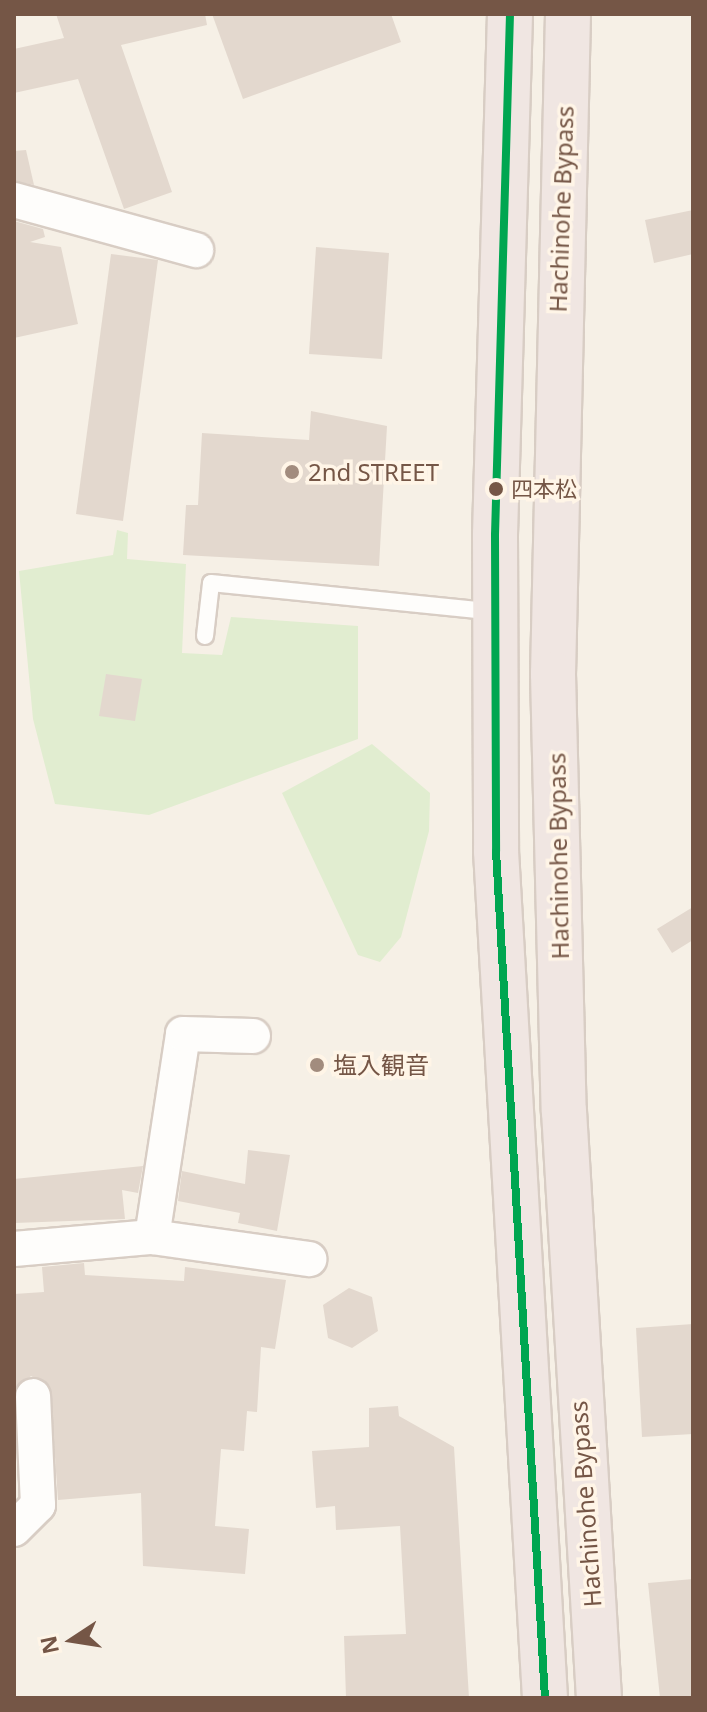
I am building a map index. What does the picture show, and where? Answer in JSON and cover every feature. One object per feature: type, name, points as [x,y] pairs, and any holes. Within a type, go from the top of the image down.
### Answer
[{"type":"highway","points":[[510,14],[495,612],[508,1157],[545,1698]]},
{"type":"highway","name":"Hachinohe Bypass","points":[[568,14],[553,674],[564,1111],[599,1698]]},
{"type":"street","points":[[14,200],[196,250]]},
{"type":"street","points":[[152,1237],[183,1034],[253,1036]]},
{"type":"street","points":[[14,1249],[152,1237],[309,1259]]},
{"type":"street","points":[[14,1529],[38,1505],[33,1396]]},
{"type":"lane","points":[[205,636],[211,583],[495,612]]},
{"type":"green space","points":[[117,530],[128,533],[127,559],[186,564],[182,653],[222,655],[231,617],[358,626],[358,739],[149,815],[55,804],[33,719],[19,571],[113,555]]},
{"type":"green space","points":[[372,744],[430,793],[429,831],[401,937],[380,962],[358,955],[282,793]]},
{"type":"building","points":[[56,14],[205,14],[207,25],[121,45],[172,192],[124,209],[78,79],[14,93],[14,49],[64,38]]},
{"type":"building","points":[[212,14],[391,14],[401,42],[243,99]]},
{"type":"building","points":[[26,150],[34,185],[14,181],[14,151]]},
{"type":"building","points":[[693,210],[693,254],[654,263],[645,220]]},
{"type":"building","points":[[14,221],[43,229],[45,237],[30,242],[61,247],[78,324],[14,338]]},
{"type":"building","points":[[316,247],[389,253],[382,359],[309,354]]},
{"type":"building","points":[[111,254],[158,260],[123,521],[76,514]]},
{"type":"building","name":"2nd STREET","points":[[311,411],[387,426],[379,566],[183,555],[186,505],[198,505],[202,433],[309,440]]},
{"type":"building","points":[[106,674],[142,679],[135,721],[99,716]]},
{"type":"building","points":[[693,907],[693,940],[672,953],[657,929]]},
{"type":"building","points":[[248,1150],[290,1155],[277,1231],[238,1223],[240,1213],[178,1201],[182,1171],[245,1184]]},
{"type":"building","points":[[143,1166],[138,1193],[122,1190],[125,1219],[14,1223],[14,1179]]},
{"type":"building","points":[[84,1263],[85,1275],[184,1281],[185,1267],[286,1280],[275,1349],[261,1347],[257,1412],[247,1411],[244,1451],[221,1449],[215,1526],[249,1529],[245,1574],[143,1566],[141,1493],[58,1500],[50,1386],[31,1376],[14,1392],[14,1294],[44,1292],[42,1267]]},
{"type":"building","points":[[349,1288],[372,1297],[378,1331],[352,1348],[328,1338],[323,1305]]},
{"type":"building","points":[[693,1324],[693,1434],[642,1437],[636,1328]]},
{"type":"building","points":[[398,1406],[399,1416],[454,1447],[469,1698],[346,1698],[344,1636],[406,1634],[400,1526],[336,1530],[335,1506],[316,1508],[312,1451],[369,1447],[369,1408]]},
{"type":"building","points":[[693,1579],[693,1698],[660,1698],[648,1583]]},
{"type":"transit line","points":[[510,14],[495,535],[496,851],[545,1698]]},
{"type":"place","name":"2nd STREET","points":[[292,472]]},
{"type":"place","name":"四本松","points":[[496,489]]},
{"type":"place","name":"塩入観音","points":[[317,1065]]}]
